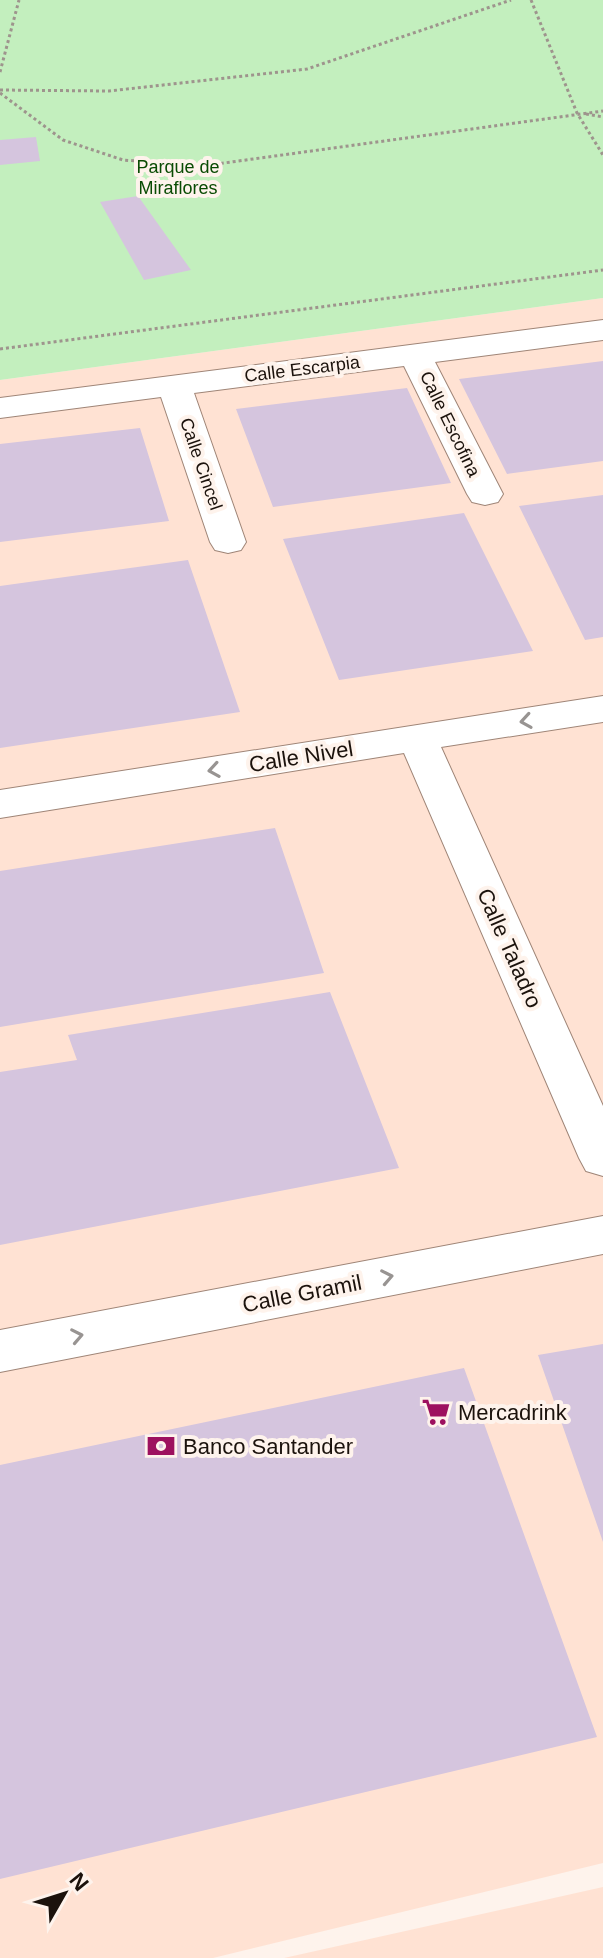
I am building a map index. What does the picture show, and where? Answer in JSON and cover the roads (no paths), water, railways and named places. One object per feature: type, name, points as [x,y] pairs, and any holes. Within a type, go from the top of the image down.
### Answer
[{"type":"street","name":"Calle Escarpia","points":[[0,408],[603,330]]},
{"type":"street","name":"Calle Escofina","points":[[415,354],[485,494]]},
{"type":"street","name":"Calle Cincel","points":[[174,385],[228,542]]},
{"type":"street","name":"Calle Nivel","points":[[0,804],[603,709]]},
{"type":"street","name":"Calle Taladro","points":[[417,738],[603,1158]]},
{"type":"street","name":"Calle Gramil","points":[[0,1351],[603,1235]]},
{"type":"place","name":"Mercadrink","points":[[436,1412]]},
{"type":"place","name":"Banco Santander","points":[[161,1446]]},
{"type":"park label","name":"Parque de Miraflores","points":[[178,177]]}]
